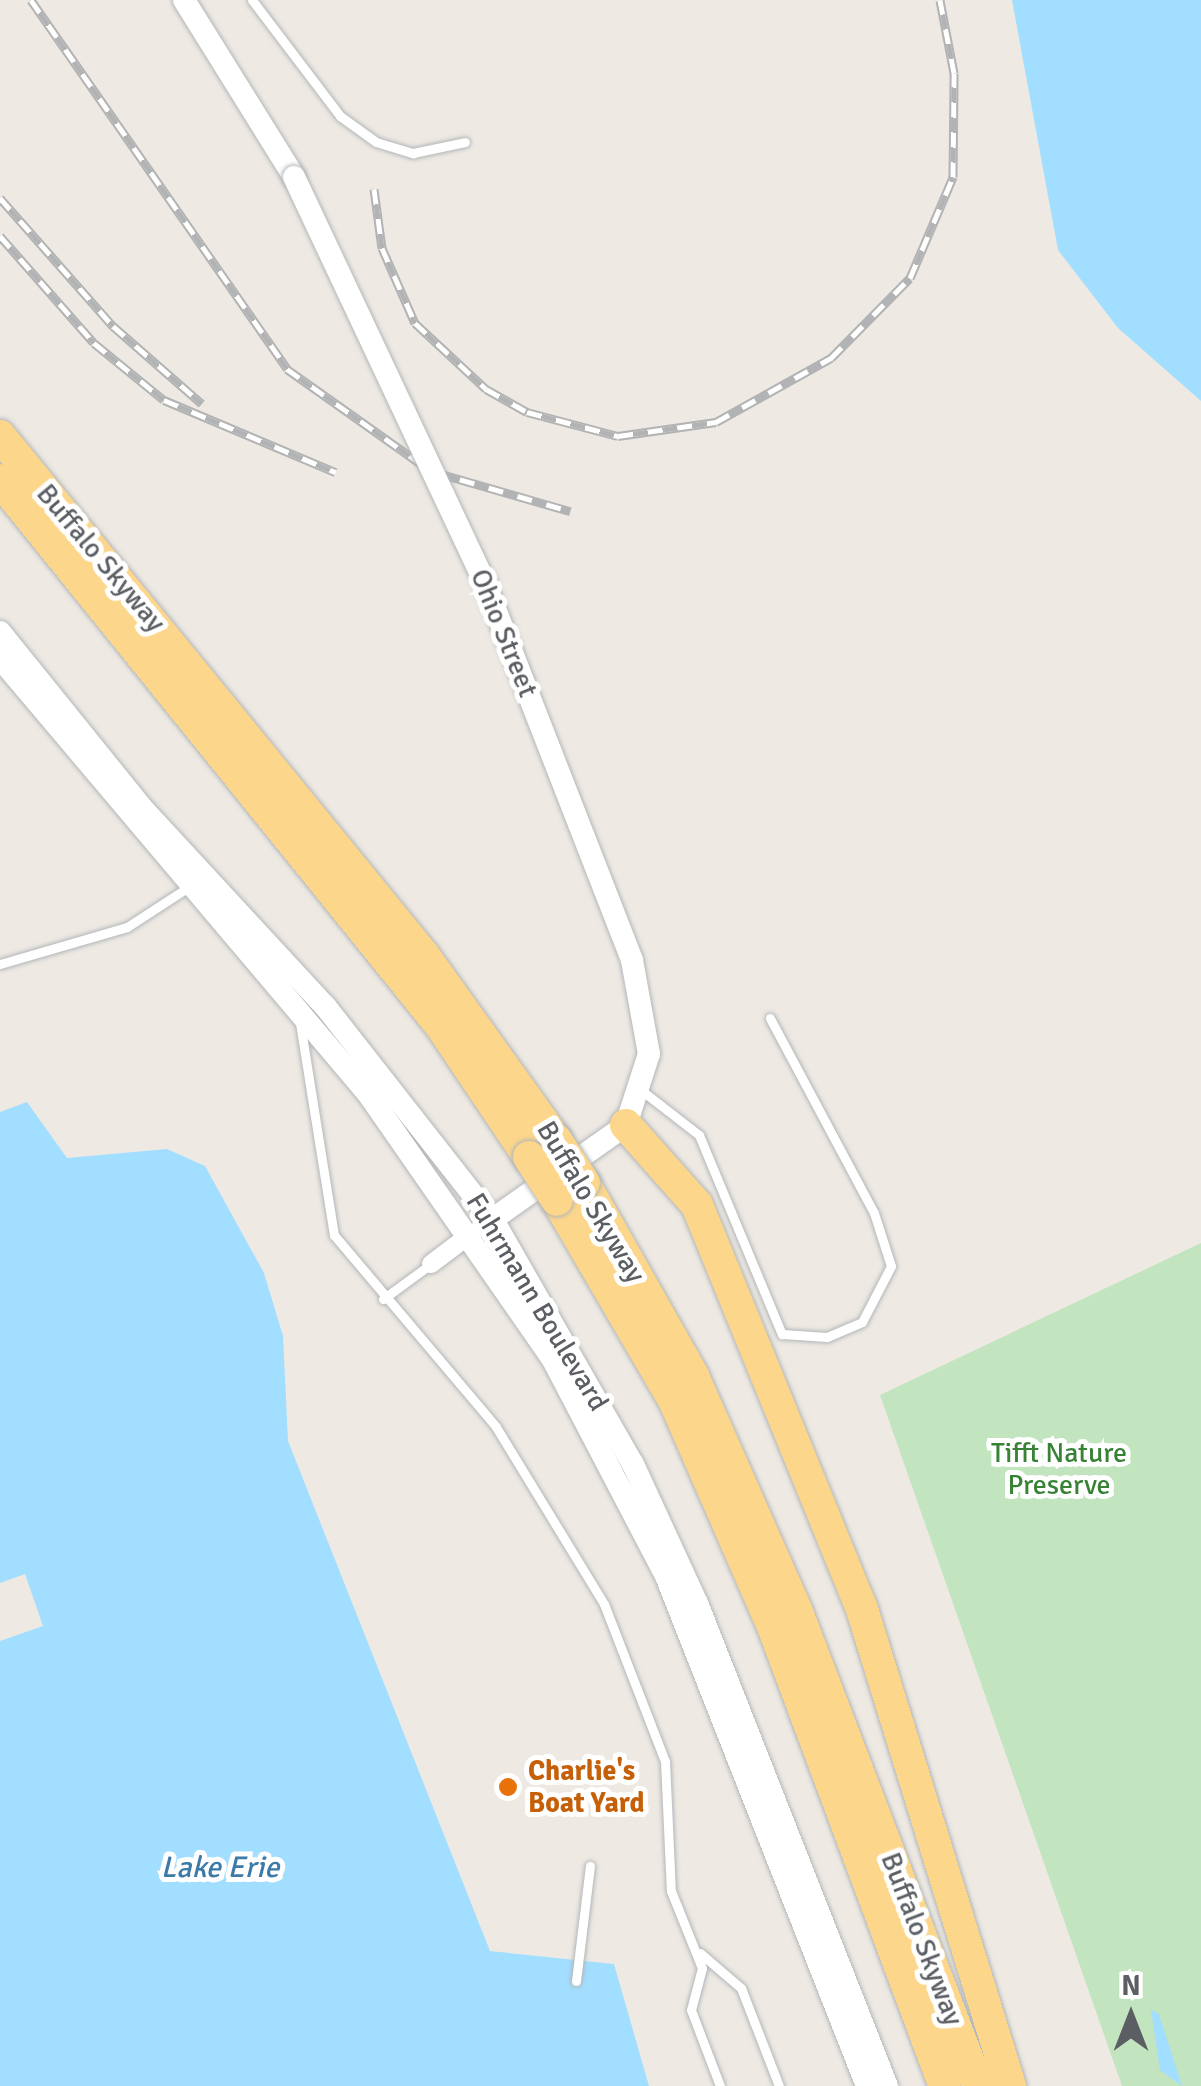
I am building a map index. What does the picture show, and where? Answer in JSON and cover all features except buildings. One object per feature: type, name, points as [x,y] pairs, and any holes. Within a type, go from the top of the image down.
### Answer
[{"type":"highway","name":"Buffalo Skyway","points":[[0,436],[425,957],[542,1149],[693,1376],[797,1612],[978,2086]]},
{"type":"highway","name":"Buffalo Skyway","points":[[0,480],[542,1149]]},
{"type":"highway","points":[[626,1125],[698,1205],[854,1588],[1010,2086]]},
{"type":"highway","name":"Buffalo Skyway","points":[[570,1192],[674,1400],[772,1624],[945,2086]]},
{"type":"street","name":"Ohio Street","points":[[184,0],[294,177],[486,582],[632,960],[650,1054],[642,1090],[626,1125],[472,1233]]},
{"type":"street","name":"Fuhrmann Boulevard","points":[[0,632],[472,1233],[554,1360],[666,1576],[867,2086]]},
{"type":"street","name":"Fuhrmann Boulevard","points":[[0,658],[195,881],[325,1006],[494,1220],[633,1464],[697,1603],[887,2086]]},
{"type":"street","points":[[432,1264],[472,1233]]},
{"type":"lane","points":[[252,0],[340,116],[376,142],[413,153],[466,142]]},
{"type":"lane","points":[[0,964],[127,927],[195,881]]},
{"type":"lane","points":[[291,1001],[334,1235],[383,1299],[496,1426],[604,1604],[665,1762],[671,1891],[700,1953],[741,1988],[780,2086]]},
{"type":"lane","points":[[642,1090],[698,1135],[782,1334],[827,1336],[862,1322],[891,1266],[874,1212],[770,1018]]},
{"type":"lane","points":[[383,1299],[432,1264]]},
{"type":"lane","points":[[576,1981],[590,1866]]},
{"type":"lane","points":[[700,1953],[690,2010],[720,2086]]},
{"type":"green space","name":"Tifft Nature Preserve","points":[[1201,1243],[1201,2086],[1122,2086],[880,1395]]},
{"type":"water","points":[[1012,0],[1201,0],[1201,401],[1118,328],[1058,250]]},
{"type":"water","name":"Lake Erie","points":[[27,1102],[67,1158],[167,1149],[205,1166],[264,1273],[283,1336],[288,1441],[490,1951],[614,1964],[649,2086],[0,2086],[0,1112]]},
{"type":"water","points":[[1151,2010],[1159,2014],[1182,2086],[1160,2070]]},
{"type":"pier","points":[[25,1574],[43,1626],[0,1641],[0,1583]]},
{"type":"railway","points":[[31,0],[287,369],[431,471],[570,511]]},
{"type":"railway","points":[[374,189],[382,248],[415,323],[486,389],[527,412],[618,436],[716,422],[831,358],[910,278],[953,177],[954,73],[940,0]]},
{"type":"railway","points":[[0,198],[113,326],[202,404]]},
{"type":"railway","points":[[0,236],[94,343],[164,400],[335,472]]},
{"type":"place","name":"Charlie's Boat Yard","points":[[508,1787]]}]
